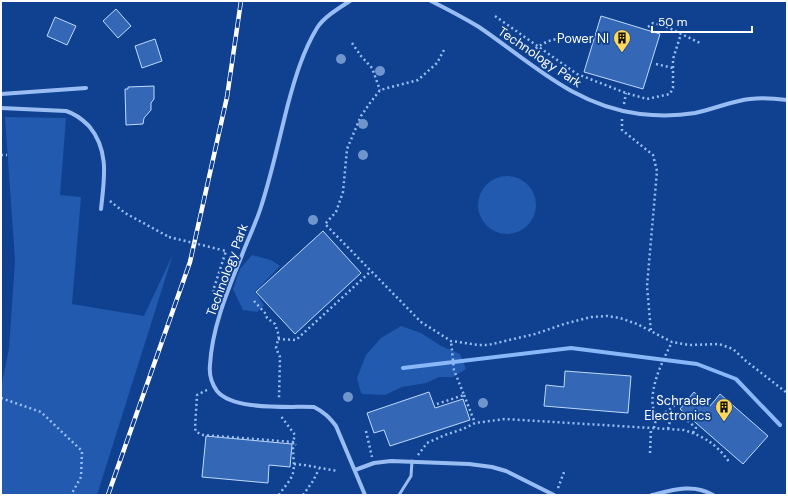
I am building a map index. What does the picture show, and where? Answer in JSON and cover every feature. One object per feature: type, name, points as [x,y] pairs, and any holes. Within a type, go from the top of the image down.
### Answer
[{"type":"street","name":"Technology Park","points":[[215,386],[210,373],[210,365],[220,315],[233,278],[258,217],[298,70],[318,27],[332,13],[350,1]]},
{"type":"street","name":"Technology Park","points":[[431,1],[478,27],[557,84],[576,94],[613,109],[640,114],[661,115],[693,113],[739,100],[754,98],[787,100]]},
{"type":"street","points":[[1,94],[86,88]]},
{"type":"street","points":[[1,108],[66,111],[75,114],[83,120],[95,135],[103,153],[105,170],[101,209]]},
{"type":"street","points":[[215,386],[222,395],[233,402],[246,405],[314,407],[323,411],[330,417],[336,426],[366,495]]},
{"type":"street","points":[[355,470],[374,463],[391,461],[469,464],[492,467],[515,474],[555,495]]},
{"type":"street","points":[[652,495],[684,488],[707,491],[713,495]]},
{"type":"lane","points":[[400,495],[411,476],[412,461]]},
{"type":"path","points":[[495,16],[577,74],[626,93],[647,99],[670,94],[673,88],[673,59],[681,34]]},
{"type":"path","points":[[648,27],[653,23],[664,26],[700,43]]},
{"type":"path","points":[[523,59],[545,41],[553,39],[575,40],[588,43]]},
{"type":"path","points":[[352,43],[372,68],[380,90]]},
{"type":"path","points":[[444,50],[437,63],[418,80],[380,90],[361,116],[347,149],[343,192],[336,212],[325,224],[370,272],[421,322],[451,341],[488,345],[535,334],[591,317],[607,316],[620,318],[637,324],[672,342],[689,345],[719,344],[733,349],[787,393]]},
{"type":"path","points":[[656,64],[673,68]]},
{"type":"path","points":[[624,104],[626,93]]},
{"type":"path","points":[[622,118],[622,130],[653,155],[657,171],[647,286],[651,332]]},
{"type":"path","points":[[1,155],[7,155]]},
{"type":"path","points":[[103,196],[124,213],[169,237],[226,251],[214,288]]},
{"type":"path","points":[[278,339],[296,340],[370,272]]},
{"type":"path","points":[[254,301],[266,314],[267,318],[275,324],[279,336],[276,348],[280,357],[279,414],[295,435],[292,449],[294,464],[293,475],[279,495]]},
{"type":"path","points":[[451,341],[454,370],[474,423]]},
{"type":"path","points":[[657,418],[654,413],[653,406],[655,380],[659,368],[672,342]]},
{"type":"path","points":[[215,386],[197,395],[196,432],[203,435],[293,442],[296,445]]},
{"type":"path","points":[[437,404],[464,395]]},
{"type":"path","points":[[1,398],[42,412],[82,451],[81,477],[71,495]]},
{"type":"path","points":[[650,453],[654,423],[657,418],[668,412],[675,405]]},
{"type":"path","points":[[668,429],[671,417],[680,416],[696,428],[693,433]]},
{"type":"path","points":[[412,461],[427,443],[463,429],[474,423],[505,419],[684,430],[707,439],[721,451],[730,463]]},
{"type":"path","points":[[366,431],[374,463]]},
{"type":"path","points":[[294,464],[338,471]]},
{"type":"path","points":[[303,495],[319,469]]},
{"type":"path","points":[[555,495],[564,472]]},
{"type":"shaded area","points":[[5,117],[66,118],[60,195],[81,197],[72,304],[144,316],[173,254],[97,495],[1,495],[1,387],[9,349],[15,260]]},
{"type":"shaded area","points":[[501,176],[513,176],[528,184],[536,199],[536,211],[528,226],[513,234],[501,234],[486,226],[478,211],[478,199],[486,184]]},
{"type":"shaded area","points":[[252,255],[271,260],[280,266],[255,292],[264,305],[257,312],[243,310],[233,289],[240,269]]},
{"type":"shaded area","points":[[401,326],[421,333],[441,346],[460,354],[466,369],[453,377],[439,377],[426,383],[402,387],[385,395],[361,393],[357,378],[366,355],[381,338]]},
{"type":"building","points":[[116,9],[131,26],[118,38],[103,21]]},
{"type":"building","name":"Power NI","points":[[601,16],[660,34],[643,89],[584,72]]},
{"type":"building","points":[[55,17],[76,26],[67,45],[47,36]]},
{"type":"building","points":[[155,39],[162,61],[142,68],[135,46]]},
{"type":"building","points":[[154,86],[154,99],[151,103],[151,110],[144,118],[143,124],[126,125],[125,89],[128,89],[128,87]]},
{"type":"building","points":[[323,231],[361,273],[295,334],[256,292]]},
{"type":"building","points":[[565,371],[631,376],[628,413],[544,406],[546,385],[564,387]]},
{"type":"building","points":[[429,392],[435,408],[463,399],[470,420],[390,446],[384,430],[374,433],[367,413]]},
{"type":"building","name":"Schrader Electronics","points":[[694,392],[710,406],[720,394],[768,436],[743,464],[680,409]]},
{"type":"building","points":[[206,436],[292,444],[290,467],[269,465],[268,483],[202,477]]},
{"type":"waterway","points":[[403,368],[571,348],[697,364],[736,379],[780,425]]},
{"type":"railway","points":[[108,495],[190,262],[227,97],[241,1]]},
{"type":"place","name":"Power NI","points":[[622,53]]},
{"type":"place","name":"Schrader Electronics","points":[[724,422]]}]
